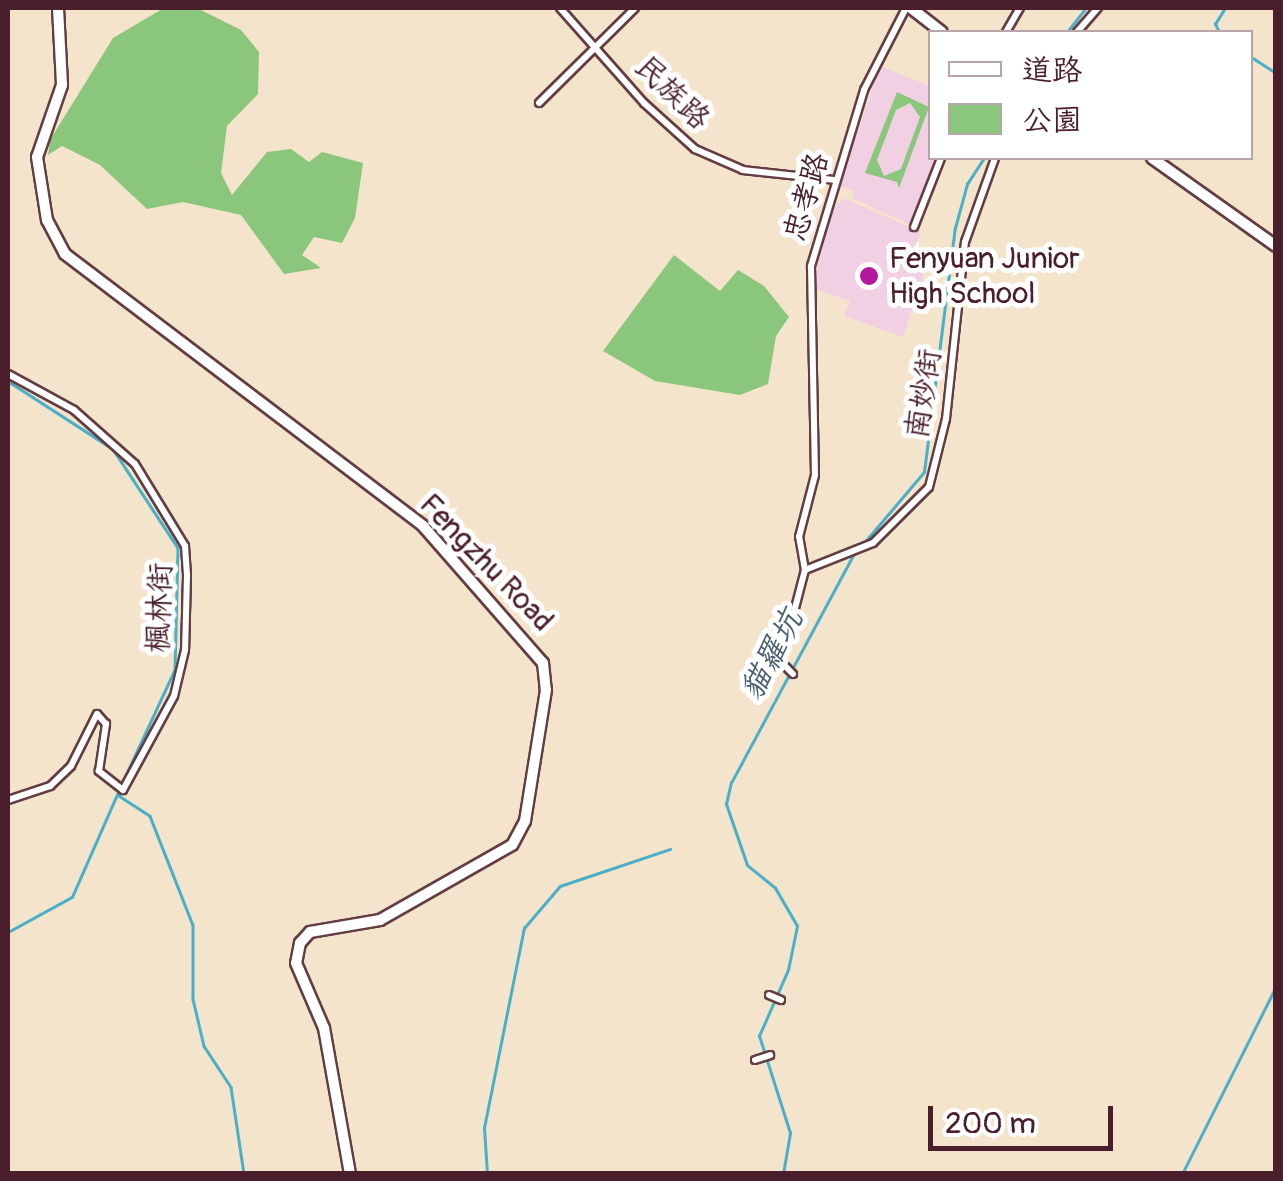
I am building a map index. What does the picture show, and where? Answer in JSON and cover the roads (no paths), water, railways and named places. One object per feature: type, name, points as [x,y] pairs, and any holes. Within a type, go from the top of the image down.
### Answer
[{"type":"street","name":"Fengzhu Road","points":[[58,8],[62,84],[46,114],[36,157],[47,220],[66,254],[423,526],[543,663],[546,690],[525,821],[512,845],[380,920],[310,932],[300,943],[296,963],[324,1028],[350,1174]]},
{"type":"street","name":"民族路","points":[[560,8],[667,127],[707,156],[744,170],[834,180]]},
{"type":"street","points":[[539,103],[635,8]]},
{"type":"street","points":[[908,8],[939,30]]},
{"type":"street","name":"忠孝路","points":[[804,570],[799,537],[815,475],[811,266],[834,180],[877,57],[908,8]]},
{"type":"street","points":[[1007,30],[1020,8]]},
{"type":"street","points":[[1078,30],[1098,8]]},
{"type":"street","points":[[914,227],[940,160]]},
{"type":"street","name":"南妙街","points":[[804,570],[873,543],[929,486],[946,419],[965,242],[994,160]]},
{"type":"street","points":[[1155,160],[1276,246]]},
{"type":"street","name":"楓林街","points":[[8,374],[74,410],[123,452],[184,546],[187,576],[185,650],[174,696],[123,790],[100,771],[106,724],[98,714],[71,766],[50,786],[8,800]]},
{"type":"street","points":[[114,459],[123,452]]},
{"type":"street","points":[[793,674],[784,664],[804,570]]},
{"type":"street","points":[[769,995],[781,1000]]},
{"type":"street","points":[[756,1060],[770,1055]]},
{"type":"waterway","name":"貓羅坑","points":[[1069,30],[1086,8]]},
{"type":"waterway","points":[[1218,30],[1215,24],[1225,8]]},
{"type":"waterway","points":[[1253,58],[1276,73]]},
{"type":"waterway","name":"貓羅坑","points":[[863,544],[924,472],[955,228],[967,184],[983,160]]},
{"type":"waterway","points":[[8,381],[113,449],[178,548],[175,670],[122,784]]},
{"type":"waterway","name":"貓羅坑","points":[[783,1174],[790,1133],[759,1036],[788,970],[797,926],[775,888],[747,865],[726,804],[731,783],[854,554]]},
{"type":"waterway","points":[[8,932],[72,897],[118,792]]},
{"type":"waterway","points":[[118,795],[150,816],[193,925],[193,999],[204,1046],[231,1087],[244,1174]]},
{"type":"waterway","points":[[487,1174],[484,1128],[524,928],[560,886],[670,849]]},
{"type":"waterway","points":[[1182,1174],[1276,986]]},
{"type":"place","name":"Fenyuan Junior High School","points":[[869,276]]}]
